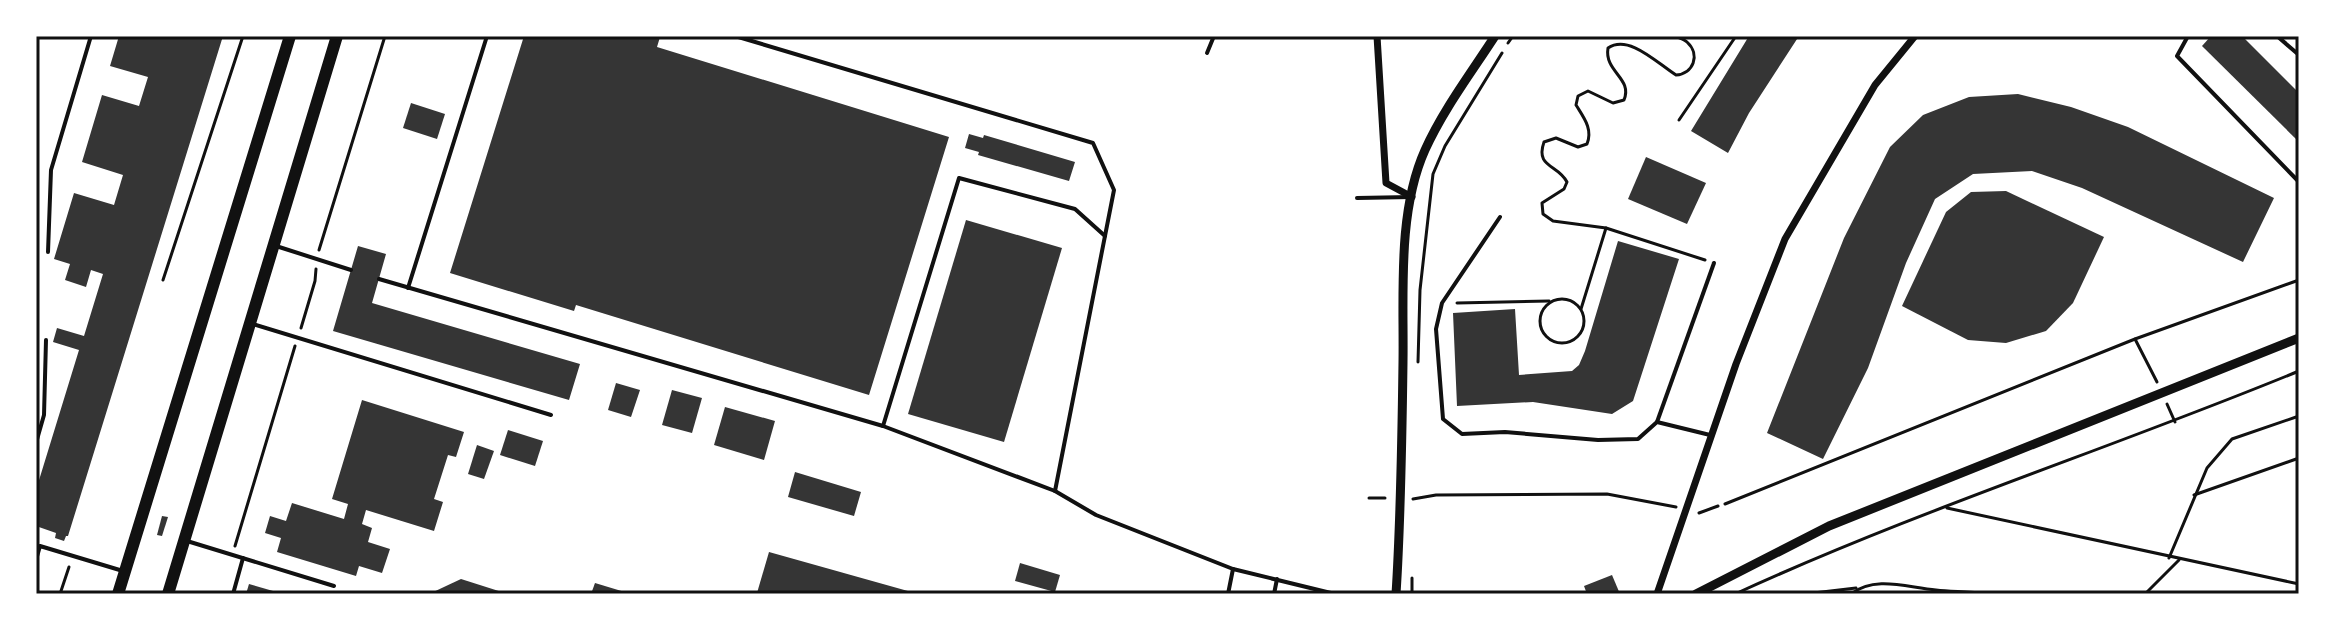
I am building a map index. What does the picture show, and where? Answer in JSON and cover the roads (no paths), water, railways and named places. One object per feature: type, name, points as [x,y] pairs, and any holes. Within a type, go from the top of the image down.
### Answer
[{"type":"main road","points":[[118,594],[290,36]]},
{"type":"main road","points":[[168,594],[337,36]]},
{"type":"street","points":[[1377,36],[1386,183],[1412,197]]},
{"type":"street","points":[[1396,594],[1402,499],[1404,265],[1412,197],[1424,152],[1454,98],[1495,36]]},
{"type":"street","points":[[1657,594],[1736,364],[1785,239],[1875,85],[1915,36]]},
{"type":"street","points":[[1696,594],[1829,526],[2299,338]]},
{"type":"lane","points":[[48,252],[51,170],[91,36]]},
{"type":"lane","points":[[408,288],[487,36]]},
{"type":"lane","points":[[735,36],[1093,143],[1114,190],[1055,491]]},
{"type":"lane","points":[[1207,53],[1214,36]]},
{"type":"lane","points":[[2188,36],[2177,56],[2299,182]]},
{"type":"lane","points":[[2277,36],[2299,55]]},
{"type":"lane","points":[[883,426],[959,178],[1075,209],[1105,236]]},
{"type":"lane","points":[[1357,198],[1412,197]]},
{"type":"lane","points":[[1500,217],[1442,303],[1436,329],[1443,419],[1462,434],[1505,432],[1598,440],[1638,439],[1657,422],[1714,263]]},
{"type":"lane","points":[[274,245],[351,270]]},
{"type":"lane","points":[[379,279],[883,426],[1055,491],[1096,515],[1233,569],[1335,594]]},
{"type":"lane","points":[[250,323],[551,415]]},
{"type":"lane","points":[[36,443],[44,415],[46,340]]},
{"type":"lane","points":[[1657,422],[1712,435]]},
{"type":"lane","points":[[184,540],[334,586]]},
{"type":"lane","points":[[36,560],[38,546],[125,572]]},
{"type":"lane","points":[[233,594],[243,558]]},
{"type":"lane","points":[[1228,594],[1233,569]]},
{"type":"lane","points":[[1274,594],[1277,579]]}]
